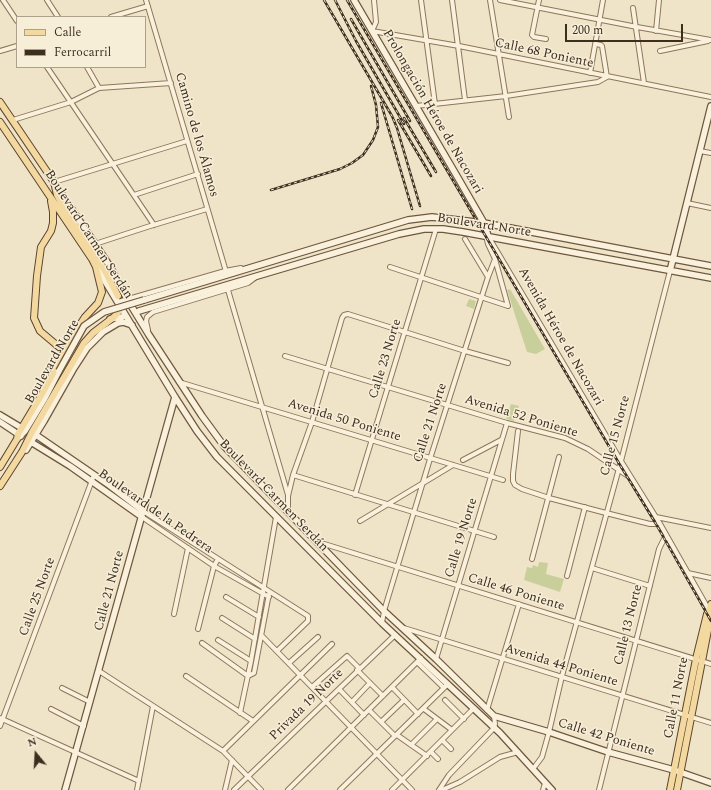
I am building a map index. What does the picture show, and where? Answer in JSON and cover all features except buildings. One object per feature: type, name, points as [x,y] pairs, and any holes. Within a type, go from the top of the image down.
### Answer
[{"type":"main road","name":"Prolongación Héroe de Nacozari","points":[[354,0],[484,223],[487,234]]},
{"type":"main road","name":"Boulevard Carmen Serdán","points":[[0,102],[95,244],[148,335],[202,416],[224,446],[384,611],[404,628],[494,716]]},
{"type":"main road","name":"Calle 15 Norte","points":[[670,271],[711,106]]},
{"type":"main road","name":"Boulevard Carmen Serdán","points":[[0,122],[118,299],[132,326],[175,397],[197,431],[217,457],[419,660],[446,686],[474,708],[500,733],[552,790]]},
{"type":"main road","points":[[23,156],[32,150]]},
{"type":"main road","points":[[54,182],[57,195],[104,269],[118,299]]},
{"type":"main road","points":[[49,196],[53,212],[53,223],[51,231],[41,248],[34,318],[40,330],[59,347]]},
{"type":"main road","name":"Boulevard Norte","points":[[0,467],[45,398],[84,326],[100,314],[226,273],[263,265],[408,220],[441,217],[484,223],[711,266]]},
{"type":"main road","name":"Boulevard Norte","points":[[139,311],[399,234],[424,229],[449,229],[487,234],[711,278]]},
{"type":"main road","points":[[21,434],[74,334],[85,317],[95,308],[100,300],[101,288],[96,267]]},
{"type":"main road","points":[[110,320],[119,311]]},
{"type":"main road","name":"Boulevard Norte","points":[[0,486],[22,452],[81,345],[92,333],[110,320],[122,317]]},
{"type":"main road","points":[[22,452],[26,450],[36,435],[87,348],[103,332],[118,323],[123,322],[132,326]]},
{"type":"main road","name":"Calle 21 Norte","points":[[65,790],[175,397]]},
{"type":"main road","points":[[0,415],[21,434]]},
{"type":"main road","points":[[0,422],[21,434]]},
{"type":"main road","name":"Boulevard de la Pedrera","points":[[36,435],[143,511]]},
{"type":"main road","name":"Boulevard de la Pedrera","points":[[31,442],[66,463],[142,517]]},
{"type":"main road","points":[[284,524],[290,514]]},
{"type":"main road","name":"Calle 11 Norte","points":[[670,790],[688,715],[707,614],[710,613],[711,604]]},
{"type":"main road","name":"Calle 11 Norte","points":[[677,790],[681,772],[688,715]]},
{"type":"main road","name":"Calle 42 Poniente","points":[[494,716],[549,732],[608,752],[711,781]]},
{"type":"main road","points":[[500,733],[499,725],[503,719]]},
{"type":"street","points":[[3,0],[16,20]]},
{"type":"street","points":[[47,0],[57,16]]},
{"type":"street","name":"Camino de los Álamos","points":[[146,0],[226,273]]},
{"type":"street","points":[[372,31],[376,22],[374,0]]},
{"type":"street","points":[[421,0],[435,104]]},
{"type":"street","points":[[452,0],[465,100]]},
{"type":"street","points":[[490,0],[510,117]]},
{"type":"street","points":[[500,0],[711,40]]},
{"type":"street","points":[[539,0],[532,36],[546,39]]},
{"type":"street","points":[[590,73],[603,0]]},
{"type":"street","points":[[656,30],[659,0]]},
{"type":"street","points":[[114,16],[148,6]]},
{"type":"street","points":[[633,8],[637,27],[644,83]]},
{"type":"street","name":"Calle 68 Poniente","points":[[372,31],[459,46],[606,77],[644,83],[711,97]]},
{"type":"street","points":[[660,51],[711,40]]},
{"type":"street","points":[[416,106],[506,96],[594,83],[606,77],[602,46],[596,44]]},
{"type":"street","points":[[0,51],[16,46]]},
{"type":"street","points":[[48,68],[154,225]]},
{"type":"street","points":[[88,68],[99,88]]},
{"type":"street","points":[[13,120],[71,102],[99,88],[171,83]]},
{"type":"street","points":[[54,182],[187,141]]},
{"type":"street","points":[[700,151],[711,153]]},
{"type":"street","points":[[134,195],[198,174]]},
{"type":"street","points":[[687,203],[711,208]]},
{"type":"street","points":[[95,244],[208,209]]},
{"type":"street","name":"Calle 23 Norte","points":[[354,494],[436,229]]},
{"type":"street","points":[[390,267],[508,306],[495,259],[488,244],[487,234]]},
{"type":"street","name":"Avenida Héroe de Nacozari","points":[[487,234],[542,325],[630,477],[659,522],[710,613]]},
{"type":"street","points":[[465,239],[488,277]]},
{"type":"street","name":"Calle 21 Norte","points":[[382,623],[384,611],[430,459],[495,259]]},
{"type":"street","name":"Calle 15 Norte","points":[[532,769],[542,757],[549,732],[562,676],[619,469],[670,271]]},
{"type":"street","name":"Boulevard Norte","points":[[118,299],[127,299],[226,273]]},
{"type":"street","name":"Boulevard Norte","points":[[148,335],[146,321],[147,317],[153,312],[228,290],[248,283],[257,277]]},
{"type":"street","points":[[228,290],[288,496],[290,514]]},
{"type":"street","points":[[288,496],[293,475],[312,422],[344,315],[348,314],[508,363]]},
{"type":"street","name":"Avenida 52 Poniente","points":[[285,356],[507,423],[565,438],[588,449],[630,477]]},
{"type":"street","name":"Avenida 50 Poniente","points":[[179,382],[503,480]]},
{"type":"street","name":"Calle 19 Norte","points":[[436,659],[507,423]]},
{"type":"street","points":[[518,431],[513,481],[514,485],[549,498],[606,513],[650,524],[656,524],[659,522]]},
{"type":"street","points":[[463,460],[501,440]]},
{"type":"street","points":[[532,559],[559,457]]},
{"type":"street","points":[[360,521],[453,465]]},
{"type":"street","name":"Calle 25 Norte","points":[[0,726],[1,718],[94,475]]},
{"type":"street","points":[[293,475],[494,537]]},
{"type":"street","points":[[567,576],[585,507]]},
{"type":"street","name":"Boulevard de la Pedrera","points":[[143,511],[308,616],[308,621],[277,651]]},
{"type":"street","name":"Boulevard de la Pedrera","points":[[142,517],[214,566],[269,597]]},
{"type":"street","points":[[240,713],[251,661],[276,517]]},
{"type":"street","points":[[656,517],[711,528]]},
{"type":"street","name":"Calle 13 Norte","points":[[599,790],[659,549],[664,539],[667,538]]},
{"type":"street","name":"Calle 46 Poniente","points":[[316,541],[699,659],[711,664]]},
{"type":"street","points":[[174,614],[188,548]]},
{"type":"street","points":[[198,629],[214,566],[218,559]]},
{"type":"street","points":[[592,568],[650,586]]},
{"type":"street","points":[[688,573],[711,578]]},
{"type":"street","points":[[248,676],[254,673],[270,591]]},
{"type":"street","points":[[226,597],[258,617]]},
{"type":"street","points":[[487,710],[519,604]]},
{"type":"street","points":[[222,618],[255,639]]},
{"type":"street","name":"Avenida 44 Poniente","points":[[404,628],[711,723]]},
{"type":"street","name":"Privada 19 Norte","points":[[234,790],[395,635]]},
{"type":"street","points":[[262,636],[412,790]]},
{"type":"street","points":[[289,663],[318,637]]},
{"type":"street","points":[[218,640],[251,661]]},
{"type":"street","points":[[202,643],[248,676]]},
{"type":"street","points":[[223,751],[332,644]]},
{"type":"street","points":[[312,687],[347,656],[383,696]]},
{"type":"street","points":[[288,790],[419,660]]},
{"type":"street","points":[[99,671],[223,751],[261,790]]},
{"type":"street","points":[[186,676],[253,722]]},
{"type":"street","points":[[352,702],[370,683]]},
{"type":"street","points":[[340,790],[446,686]]},
{"type":"street","points":[[392,687],[418,714]]},
{"type":"street","points":[[62,688],[90,702]]},
{"type":"street","points":[[339,689],[364,714]]},
{"type":"street","points":[[381,722],[404,700]]},
{"type":"street","points":[[445,700],[464,718]]},
{"type":"street","points":[[137,790],[153,706]]},
{"type":"street","points":[[392,790],[474,708]]},
{"type":"street","points":[[51,709],[84,726]]},
{"type":"street","points":[[424,709],[452,730]]},
{"type":"street","points":[[369,710],[396,736],[427,756]]},
{"type":"street","points":[[439,790],[449,776],[494,728],[494,716]]},
{"type":"street","points":[[1,718],[139,781]]},
{"type":"street","points":[[411,745],[437,719]]},
{"type":"street","points":[[442,740],[450,749]]},
{"type":"street","points":[[431,752],[438,759]]},
{"type":"street","points":[[442,790],[460,782],[500,757],[518,752]]},
{"type":"street","points":[[225,790],[232,760]]},
{"type":"street","points":[[543,790],[545,783]]},
{"type":"green space","points":[[510,289],[545,349],[536,354],[527,352],[507,290]]},
{"type":"green space","points":[[469,299],[476,301],[474,309],[466,306]]},
{"type":"green space","points":[[511,404],[519,406],[514,421],[506,419]]},
{"type":"green space","points":[[539,562],[548,563],[546,574],[564,579],[560,592],[524,580],[527,567],[532,568],[533,565],[538,567]]},
{"type":"tunnel","points":[[59,347],[69,349],[78,346]]},
{"type":"railway","points":[[324,0],[392,116],[397,128],[420,206]]},
{"type":"railway","points":[[335,0],[356,41],[404,124]]},
{"type":"railway","points":[[347,0],[656,524],[711,621]]},
{"type":"railway","points":[[351,19],[410,121]]},
{"type":"railway","points":[[271,190],[340,169],[363,155],[373,140],[378,127],[376,105],[371,86]]},
{"type":"railway","points":[[381,103],[412,209]]},
{"type":"railway","points":[[404,118],[436,172]]},
{"type":"railway","points":[[398,120],[431,176]]}]
